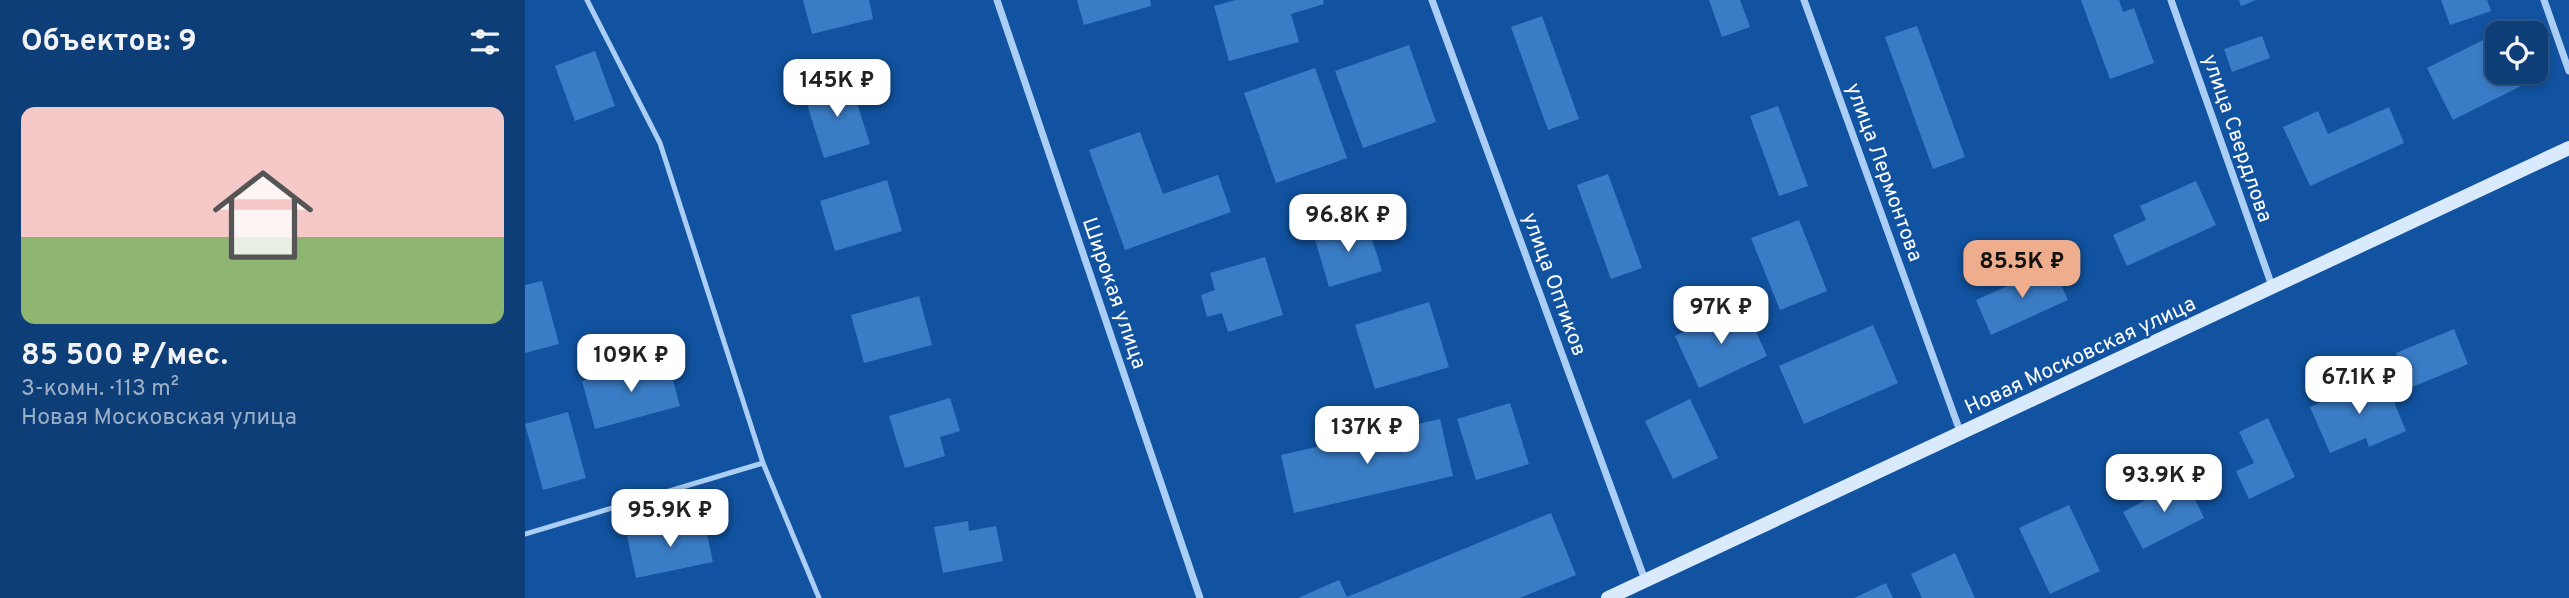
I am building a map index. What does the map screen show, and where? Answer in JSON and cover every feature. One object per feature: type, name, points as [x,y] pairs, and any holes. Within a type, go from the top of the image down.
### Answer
[{"type":"street","name":"Широкая улица","points":[[996,0],[1200,598]]},
{"type":"street","name":"улица Оптиков","points":[[1432,0],[1645,581]]},
{"type":"street","name":"улица Лермонтова","points":[[1804,0],[1961,434]]},
{"type":"street","name":"улица Свердлова","points":[[2171,0],[2273,287]]},
{"type":"street","points":[[2544,0],[2569,71]]},
{"type":"street","name":"Новая Московская улица","points":[[1608,598],[2569,148]]},
{"type":"lane","points":[[587,0],[660,143],[763,463],[819,598]]},
{"type":"lane","points":[[525,534],[763,463]]},
{"type":"building","points":[[803,0],[869,0],[873,19],[812,34]]},
{"type":"building","points":[[1077,0],[1150,0],[1151,6],[1084,25]]},
{"type":"building","points":[[1236,0],[1323,0],[1324,4],[1291,14],[1299,42],[1229,61],[1214,6]]},
{"type":"building","points":[[1709,0],[1740,0],[1750,27],[1722,37]]},
{"type":"building","points":[[2081,0],[2119,0],[2123,12],[2134,8],[2154,63],[2110,79]]},
{"type":"building","points":[[2239,0],[2256,0],[2241,6]]},
{"type":"building","points":[[2441,0],[2487,0],[2491,11],[2450,25]]},
{"type":"building","points":[[1542,16],[1579,119],[1548,130],[1511,27]]},
{"type":"building","points":[[1917,26],[1965,157],[1933,169],[1885,37]]},
{"type":"building","points":[[2262,36],[2270,58],[2232,72],[2224,49]]},
{"type":"building","points":[[2485,39],[2485,84],[2525,84],[2453,120],[2427,68]]},
{"type":"building","points":[[1409,45],[1436,122],[1363,148],[1335,71]]},
{"type":"building","points":[[595,51],[615,106],[575,121],[555,66]]},
{"type":"building","points":[[1315,68],[1347,158],[1276,183],[1244,93]]},
{"type":"building","points":[[850,81],[870,144],[824,158],[804,95]]},
{"type":"building","points":[[1778,106],[1808,186],[1779,196],[1750,116]]},
{"type":"building","points":[[2389,107],[2404,143],[2310,186],[2283,127],[2318,111],[2328,134]]},
{"type":"building","points":[[1140,132],[1163,194],[1218,175],[1231,212],[1125,250],[1089,150]]},
{"type":"building","points":[[1608,174],[1642,268],[1611,279],[1577,185]]},
{"type":"building","points":[[887,180],[902,231],[835,251],[820,201]]},
{"type":"building","points":[[2196,181],[2216,225],[2127,266],[2113,235],[2146,220],[2140,206]]},
{"type":"building","points":[[1366,220],[1382,271],[1329,287],[1314,236]]},
{"type":"building","points":[[1799,220],[1827,291],[1780,310],[1751,238]]},
{"type":"building","points":[[1265,257],[1283,315],[1228,332],[1222,313],[1207,317],[1201,295],[1215,290],[1210,273]]},
{"type":"building","points":[[2052,266],[2068,300],[1991,335],[1976,300]]},
{"type":"building","points":[[542,281],[559,344],[525,353],[525,285]]},
{"type":"building","points":[[919,296],[932,345],[864,363],[851,315]]},
{"type":"building","points":[[1429,302],[1449,367],[1375,389],[1355,325]]},
{"type":"building","points":[[1743,304],[1767,356],[1699,388],[1675,336]]},
{"type":"building","points":[[1873,325],[1898,383],[1804,424],[1779,366]]},
{"type":"building","points":[[2454,329],[2468,364],[2410,388],[2396,353]]},
{"type":"building","points":[[667,358],[680,406],[595,429],[582,381]]},
{"type":"building","points":[[2383,375],[2406,431],[2369,447],[2366,438],[2330,453],[2310,407]]},
{"type":"building","points":[[950,398],[960,431],[940,437],[945,456],[905,468],[889,416]]},
{"type":"building","points":[[1690,399],[1718,458],[1673,479],[1645,421]]},
{"type":"building","points":[[1510,403],[1529,464],[1476,480],[1457,419]]},
{"type":"building","points":[[568,412],[586,478],[543,490],[525,424]]},
{"type":"building","points":[[2268,418],[2295,477],[2249,499],[2236,471],[2254,463],[2239,432]]},
{"type":"building","points":[[1440,419],[1453,476],[1294,513],[1281,455]]},
{"type":"building","points":[[2185,479],[2204,518],[2143,549],[2123,512]]},
{"type":"building","points":[[2069,505],[2100,571],[2050,594],[2019,528]]},
{"type":"building","points":[[1551,513],[1576,575],[1520,598],[1298,598],[1339,580],[1347,597]]},
{"type":"building","points":[[704,520],[713,562],[636,578],[627,536]]},
{"type":"building","points":[[968,521],[969,531],[996,526],[1003,561],[943,573],[934,527]]},
{"type":"building","points":[[1955,553],[1975,598],[1922,598],[1911,574]]},
{"type":"building","points":[[1886,583],[1893,598],[1854,598]]}]
